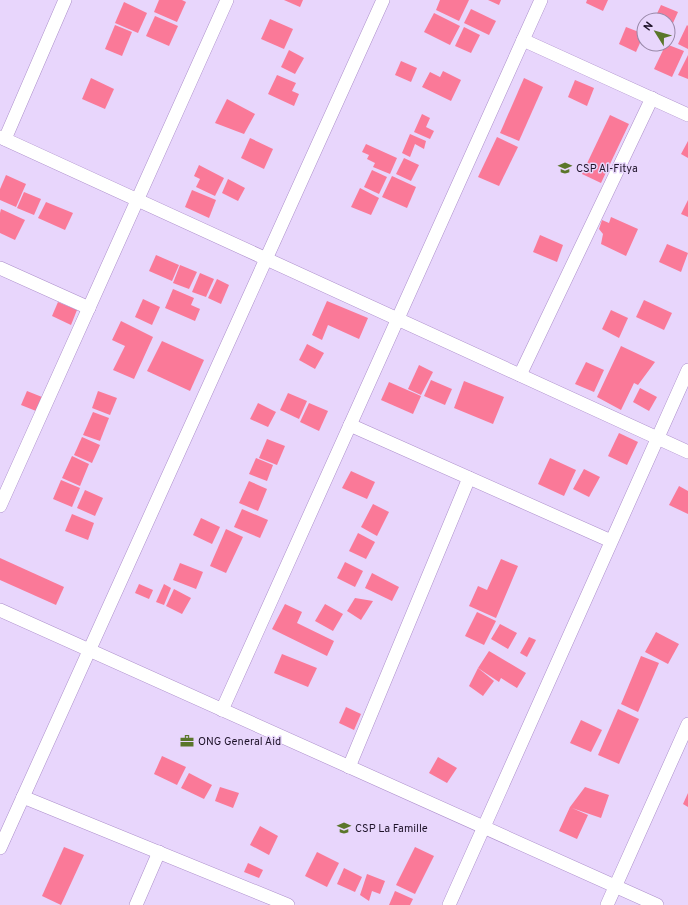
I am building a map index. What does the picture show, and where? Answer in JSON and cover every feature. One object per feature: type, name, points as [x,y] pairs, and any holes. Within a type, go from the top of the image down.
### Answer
[{"type":"street","points":[[65,0],[3,138],[688,452]]},
{"type":"street","points":[[0,506],[227,0]]},
{"type":"street","points":[[0,848],[383,0]]},
{"type":"street","points":[[222,710],[541,0]]},
{"type":"street","points":[[523,40],[688,115]]},
{"type":"street","points":[[520,375],[652,98]]},
{"type":"street","points":[[0,268],[89,308]]},
{"type":"street","points":[[449,905],[688,370]]},
{"type":"street","points":[[350,425],[612,542]]},
{"type":"street","points":[[349,767],[469,478]]},
{"type":"street","points":[[0,610],[657,905]]},
{"type":"street","points":[[607,905],[688,724]]},
{"type":"street","points":[[23,797],[288,905]]},
{"type":"street","points":[[136,905],[159,852]]},
{"type":"building","points":[[159,0],[182,0],[186,2],[177,22],[154,12]]},
{"type":"building","points":[[284,0],[303,0],[300,7]]},
{"type":"building","points":[[440,0],[469,0],[459,21],[436,10]]},
{"type":"building","points":[[488,0],[501,0],[499,5]]},
{"type":"building","points":[[587,0],[608,0],[603,11],[586,3]]},
{"type":"building","points":[[124,2],[147,13],[138,33],[115,23]]},
{"type":"building","points":[[661,5],[678,12],[676,16],[676,12],[658,12]]},
{"type":"building","points":[[471,9],[496,21],[489,35],[464,23]]},
{"type":"building","points":[[434,13],[460,26],[450,45],[424,32]]},
{"type":"building","points":[[155,16],[178,26],[169,46],[146,36]]},
{"type":"building","points":[[270,19],[293,29],[284,49],[261,39]]},
{"type":"building","points":[[115,25],[132,32],[122,56],[105,49]]},
{"type":"building","points":[[687,25],[688,26],[688,49],[678,44]]},
{"type":"building","points":[[464,27],[480,35],[471,53],[455,46]]},
{"type":"building","points":[[626,27],[636,31],[636,52],[619,44]]},
{"type":"building","points":[[676,48],[684,51],[672,77],[654,69],[662,52],[676,52]]},
{"type":"building","points":[[289,50],[304,58],[295,74],[281,67]]},
{"type":"building","points":[[688,55],[688,79],[678,75]]},
{"type":"building","points":[[401,61],[417,68],[411,82],[395,75]]},
{"type":"building","points":[[443,71],[461,80],[451,101],[422,87],[430,72],[440,77]]},
{"type":"building","points":[[277,75],[296,83],[292,91],[299,94],[294,106],[268,94]]},
{"type":"building","points":[[91,78],[114,89],[105,109],[82,99]]},
{"type":"building","points":[[524,78],[543,87],[519,141],[500,133]]},
{"type":"building","points":[[575,80],[594,88],[587,106],[568,97]]},
{"type":"building","points":[[227,99],[255,114],[244,134],[215,123]]},
{"type":"building","points":[[422,114],[430,118],[426,127],[434,131],[430,139],[414,132]]},
{"type":"building","points":[[610,115],[629,124],[601,183],[582,174]]},
{"type":"building","points":[[410,134],[426,141],[424,149],[415,144],[410,157],[402,153]]},
{"type":"building","points":[[497,137],[518,147],[499,186],[478,177]]},
{"type":"building","points":[[250,138],[273,149],[264,169],[241,158]]},
{"type":"building","points":[[688,141],[688,158],[681,154]]},
{"type":"building","points":[[366,144],[397,158],[390,174],[373,167],[375,163],[367,159],[369,155],[362,152]]},
{"type":"building","points":[[404,158],[419,165],[411,181],[396,174]]},
{"type":"building","points":[[199,165],[224,178],[215,196],[196,187],[200,179],[194,176]]},
{"type":"building","points":[[372,170],[387,177],[379,194],[364,187]]},
{"type":"building","points":[[6,175],[26,184],[16,207],[0,200],[0,189]]},
{"type":"building","points":[[392,176],[416,187],[407,208],[382,197]]},
{"type":"building","points":[[228,179],[245,188],[238,201],[222,193]]},
{"type":"building","points":[[360,188],[379,198],[371,215],[351,207]]},
{"type":"building","points":[[192,190],[216,200],[209,218],[185,207]]},
{"type":"building","points":[[24,192],[41,199],[34,215],[17,208]]},
{"type":"building","points":[[688,200],[688,217],[681,214]]},
{"type":"building","points":[[46,202],[73,213],[65,230],[38,218]]},
{"type":"building","points":[[1,209],[25,220],[15,240],[0,233]]},
{"type":"building","points":[[611,217],[638,229],[626,256],[601,244],[603,234],[599,229],[602,220],[609,223]]},
{"type":"building","points":[[540,235],[563,245],[557,262],[533,252]]},
{"type":"building","points":[[667,244],[688,253],[681,272],[659,262]]},
{"type":"building","points":[[156,255],[179,265],[172,281],[149,271]]},
{"type":"building","points":[[180,265],[197,272],[189,289],[173,283]]},
{"type":"building","points":[[200,273],[214,279],[206,297],[192,292]]},
{"type":"building","points":[[217,279],[229,285],[221,304],[208,298]]},
{"type":"building","points":[[173,289],[194,298],[191,305],[200,309],[195,321],[165,308]]},
{"type":"building","points":[[143,299],[160,307],[152,325],[135,317]]},
{"type":"building","points":[[644,300],[672,313],[664,330],[636,317]]},
{"type":"building","points":[[327,301],[368,318],[359,339],[328,325],[322,340],[312,335]]},
{"type":"building","points":[[58,302],[77,310],[71,325],[52,316]]},
{"type":"building","points":[[611,310],[628,318],[619,338],[602,329]]},
{"type":"building","points":[[121,321],[153,337],[134,379],[113,370],[125,346],[112,340]]},
{"type":"building","points":[[162,341],[204,360],[190,391],[147,371]]},
{"type":"building","points":[[307,344],[324,353],[315,369],[299,360]]},
{"type":"building","points":[[621,346],[655,362],[638,385],[634,383],[621,410],[597,397]]},
{"type":"building","points":[[586,362],[604,370],[594,392],[575,384]]},
{"type":"building","points":[[419,365],[433,372],[421,395],[408,389]]},
{"type":"building","points":[[431,380],[452,389],[445,405],[424,396]]},
{"type":"building","points":[[464,381],[504,397],[493,424],[454,408]]},
{"type":"building","points":[[389,382],[421,396],[413,414],[381,400]]},
{"type":"building","points":[[640,388],[657,397],[649,411],[633,402]]},
{"type":"building","points":[[27,391],[42,397],[36,411],[21,405]]},
{"type":"building","points":[[98,391],[117,398],[110,415],[92,408]]},
{"type":"building","points":[[288,393],[307,401],[299,419],[280,410]]},
{"type":"building","points":[[258,403],[276,412],[268,427],[250,419]]},
{"type":"building","points":[[309,403],[328,411],[319,431],[300,422]]},
{"type":"building","points":[[93,412],[109,418],[100,441],[83,435]]},
{"type":"building","points":[[619,433],[638,442],[627,465],[608,456]]},
{"type":"building","points":[[82,437],[100,445],[92,463],[74,455]]},
{"type":"building","points":[[267,439],[285,446],[277,465],[259,458]]},
{"type":"building","points":[[72,456],[89,464],[80,486],[62,478]]},
{"type":"building","points":[[256,458],[273,465],[267,481],[249,474]]},
{"type":"building","points":[[550,458],[576,470],[564,496],[538,484]]},
{"type":"building","points":[[584,469],[600,477],[589,497],[573,489]]},
{"type":"building","points":[[351,471],[375,482],[367,499],[342,488]]},
{"type":"building","points":[[61,480],[80,488],[72,507],[53,499]]},
{"type":"building","points":[[249,481],[267,489],[258,511],[239,503]]},
{"type":"building","points":[[679,486],[688,491],[688,514],[669,505]]},
{"type":"building","points":[[85,490],[103,498],[95,516],[77,508]]},
{"type":"building","points":[[373,504],[389,512],[377,536],[361,527]]},
{"type":"building","points":[[242,509],[268,520],[260,538],[234,527]]},
{"type":"building","points":[[72,514],[94,523],[88,540],[65,531]]},
{"type":"building","points":[[201,518],[220,527],[212,544],[193,535]]},
{"type":"building","points":[[226,529],[243,537],[226,573],[210,566]]},
{"type":"building","points":[[358,533],[375,542],[366,559],[349,551]]},
{"type":"building","points":[[0,558],[64,587],[56,605],[0,580]]},
{"type":"building","points":[[501,559],[518,566],[496,618],[469,606],[478,586],[487,590]]},
{"type":"building","points":[[345,562],[363,571],[355,587],[337,578]]},
{"type":"building","points":[[180,563],[203,572],[196,589],[173,580]]},
{"type":"building","points":[[372,573],[399,587],[392,601],[365,588]]},
{"type":"building","points":[[139,584],[153,590],[149,599],[135,593]]},
{"type":"building","points":[[164,584],[171,588],[164,605],[156,602]]},
{"type":"building","points":[[174,589],[191,598],[182,614],[166,606]]},
{"type":"building","points":[[355,598],[373,601],[361,620],[347,611]]},
{"type":"building","points":[[285,604],[302,612],[297,623],[334,641],[327,656],[272,629]]},
{"type":"building","points":[[325,604],[343,614],[333,631],[315,621]]},
{"type":"building","points":[[477,612],[496,621],[484,645],[465,636]]},
{"type":"building","points":[[500,624],[517,633],[508,649],[491,639]]},
{"type":"building","points":[[656,632],[679,644],[668,664],[645,652]]},
{"type":"building","points":[[529,637],[536,640],[527,657],[520,653]]},
{"type":"building","points":[[489,651],[526,673],[517,688],[501,678],[499,682],[478,668]]},
{"type":"building","points":[[282,654],[317,668],[308,687],[274,673]]},
{"type":"building","points":[[641,656],[659,663],[638,712],[621,704]]},
{"type":"building","points":[[478,668],[494,681],[483,696],[469,686]]},
{"type":"building","points":[[346,707],[361,714],[354,730],[339,723]]},
{"type":"building","points":[[618,709],[639,719],[619,764],[598,755]]},
{"type":"building","points":[[581,720],[602,730],[591,752],[570,743]]},
{"type":"building","points":[[162,756],[186,767],[177,785],[154,774]]},
{"type":"building","points":[[438,757],[457,768],[447,783],[429,773]]},
{"type":"building","points":[[189,773],[212,785],[204,799],[181,788]]},
{"type":"building","points":[[220,787],[239,793],[233,808],[215,801]]},
{"type":"building","points":[[585,787],[609,795],[601,818],[572,808],[588,815],[577,839],[559,831],[570,807]]},
{"type":"building","points":[[688,793],[688,807],[683,804]]},
{"type":"building","points":[[260,826],[278,836],[269,855],[250,845]]},
{"type":"building","points":[[64,847],[84,855],[61,905],[42,896]]},
{"type":"building","points":[[415,847],[434,856],[415,894],[396,885]]},
{"type":"building","points":[[317,852],[339,863],[327,887],[305,876]]},
{"type":"building","points":[[248,863],[263,870],[259,878],[244,872]]},
{"type":"building","points":[[344,868],[362,877],[355,892],[337,884]]},
{"type":"building","points":[[367,874],[385,881],[380,894],[372,891],[369,901],[360,895]]},
{"type":"building","points":[[395,891],[413,899],[410,905],[389,905]]},
{"type":"place","name":"CSP Al-Fitya","points":[[565,168]]},
{"type":"place","name":"ONG General Aid","points":[[187,741]]},
{"type":"place","name":"CSP La Famille","points":[[344,828]]}]
